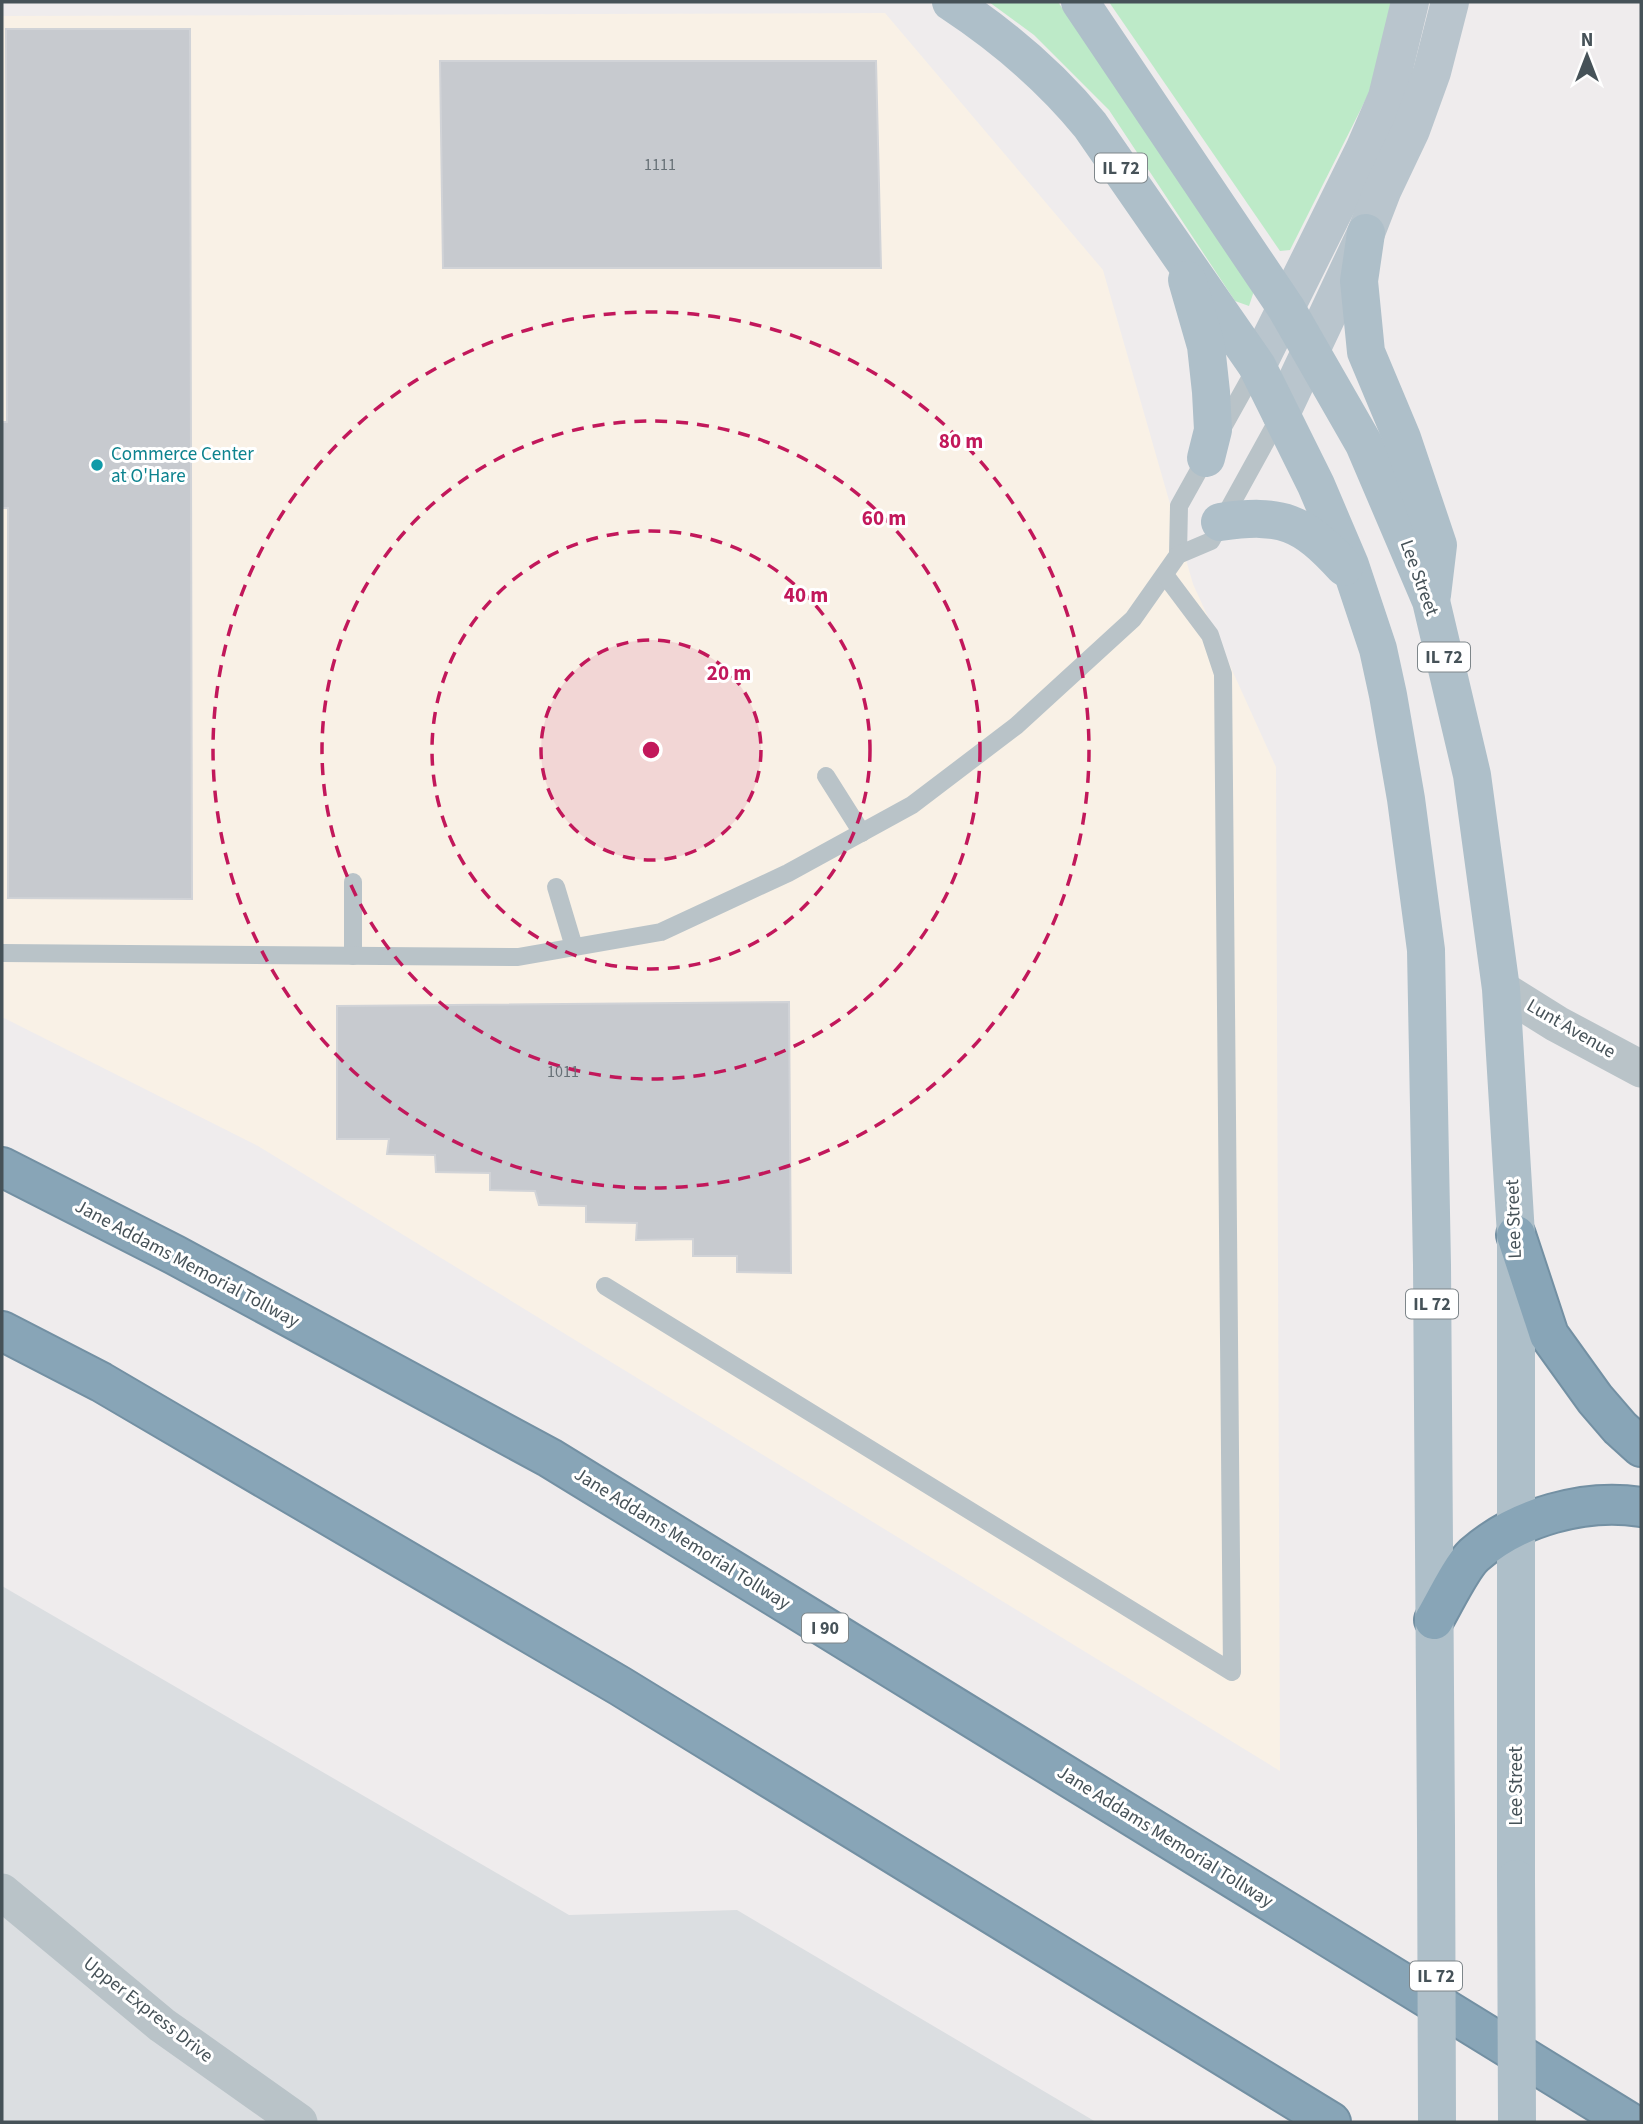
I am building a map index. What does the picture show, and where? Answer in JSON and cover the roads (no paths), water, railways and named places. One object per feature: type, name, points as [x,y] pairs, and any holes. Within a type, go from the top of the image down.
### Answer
[{"type":"highway","name":"Jane Addams Memorial Tollway","points":[[2,1167],[174,1255],[550,1458],[1629,2122]]},
{"type":"highway","points":[[1516,1235],[1549,1335],[1595,1399],[1641,1447]]},
{"type":"highway","points":[[2,1331],[102,1382],[620,1686],[1331,2122]]},
{"type":"highway","points":[[1434,1620],[1472,1557],[1517,1527],[1565,1510],[1617,1503],[1641,1507]]},
{"type":"main road","name":"IL 72","points":[[951,2],[1010,44],[1060,88],[1090,125],[1257,366],[1316,485],[1354,578],[1378,649],[1406,799],[1426,950],[1432,1278],[1437,2122]]},
{"type":"main road","name":"IL 72","points":[[1080,2],[1286,308]]},
{"type":"main road","points":[[1257,366],[1364,150],[1387,97],[1410,2]]},
{"type":"main road","points":[[1281,414],[1411,130],[1432,72],[1450,2]]},
{"type":"main road","points":[[1366,233],[1359,281],[1366,352],[1402,438],[1437,545],[1431,601]]},
{"type":"main road","points":[[1179,251],[1206,346],[1213,430],[1206,458]]},
{"type":"main road","name":"Lee Street","points":[[1286,308],[1364,444],[1431,601],[1472,775],[1501,989],[1516,1235],[1517,2122]]},
{"type":"main road","points":[[1220,522],[1253,517],[1294,523],[1320,541],[1354,578]]},
{"type":"street","name":"Lunt Avenue","points":[[1501,989],[1557,1024],[1641,1069]]},
{"type":"street","name":"Upper Express Drive","points":[[2,1892],[162,2025],[299,2122]]},
{"type":"lane","points":[[2,953],[518,957],[661,932],[788,873],[912,805],[1016,726],[1133,619],[1178,555],[1179,506],[1257,366]]},
{"type":"lane","points":[[1178,555],[1210,541],[1281,414]]},
{"type":"lane","points":[[605,1286],[1232,1672],[1223,674],[1210,635],[1165,575]]},
{"type":"lane","points":[[826,776],[862,833]]},
{"type":"lane","points":[[353,882],[353,956]]},
{"type":"lane","points":[[556,887],[574,947]]},
{"type":"place","name":"Commerce Center at O'Hare","points":[[97,465]]}]
